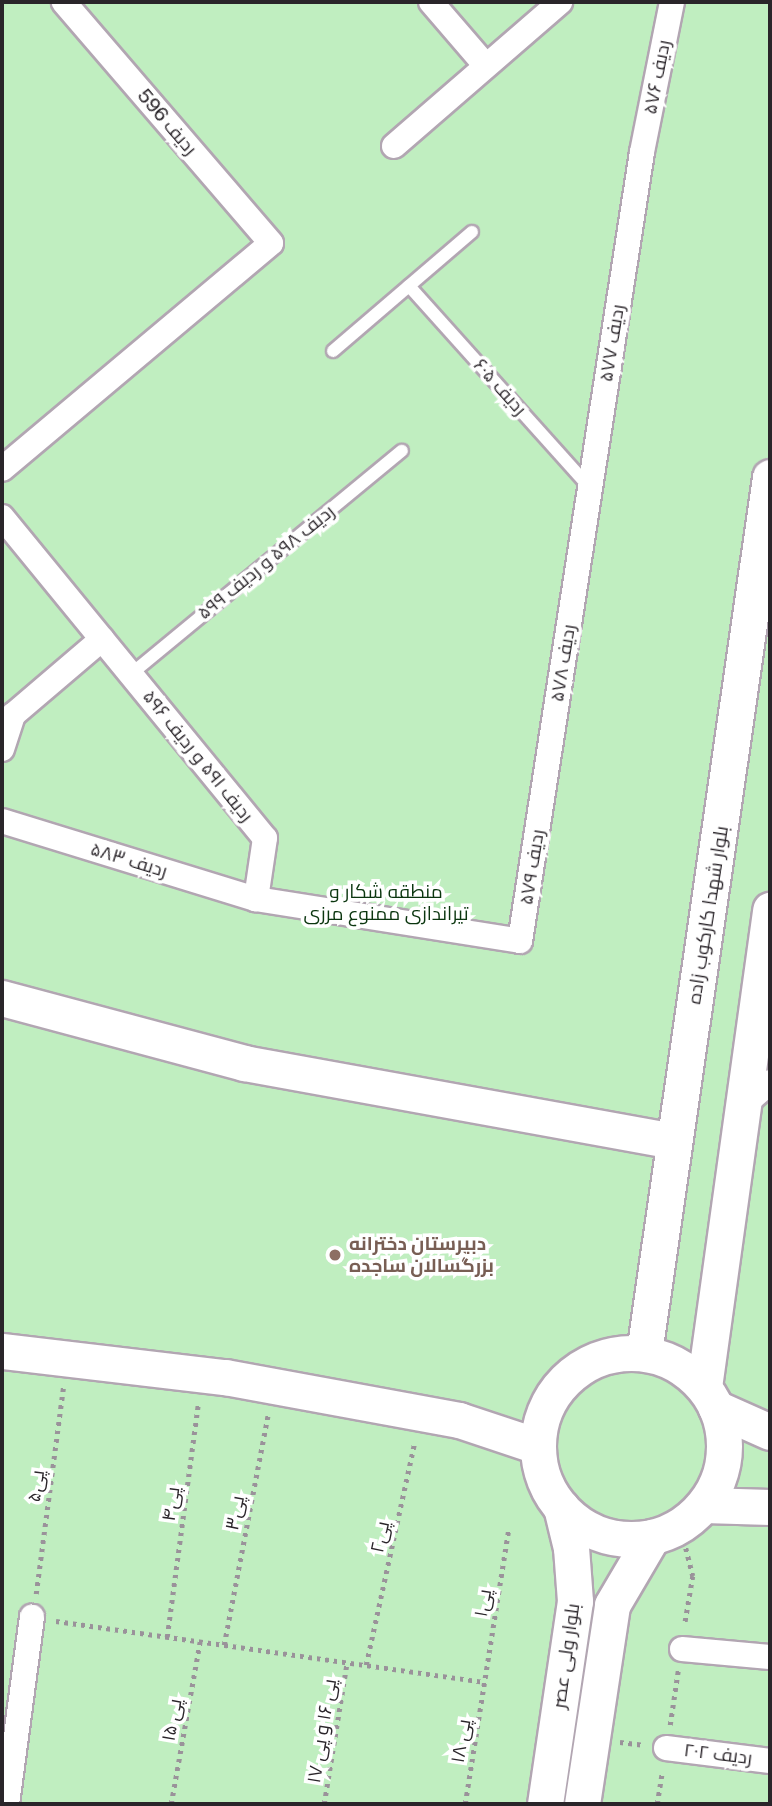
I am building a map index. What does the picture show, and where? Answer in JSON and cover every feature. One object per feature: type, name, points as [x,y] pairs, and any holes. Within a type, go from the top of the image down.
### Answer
[{"type":"main road","name":"بلوار شهدا کارکوب زاده","points":[[644,1353],[673,1141],[708,925],[770,477]]},
{"type":"main road","points":[[769,922],[758,1092],[710,1397],[724,1441],[720,1475],[704,1506],[680,1526],[652,1538],[627,1539],[602,1535],[579,1524],[561,1507],[544,1479],[537,1446],[546,1407],[570,1375],[604,1356],[644,1353],[667,1359],[687,1371],[710,1397],[770,1432]]},
{"type":"main road","points":[[2,998],[244,1063],[673,1141]]},
{"type":"main road","points":[[2,1351],[202,1375],[459,1420],[537,1446]]},
{"type":"main road","points":[[459,1420],[546,1407]]},
{"type":"main road","points":[[704,1506],[770,1507]]},
{"type":"main road","name":"بلوار ولی عصر","points":[[545,1804],[575,1601],[571,1548],[561,1507]]},
{"type":"main road","name":"بلوار ولی عصر","points":[[582,1804],[612,1605],[652,1538]]},
{"type":"street","name":"ردیف 596","points":[[2,469],[271,243],[64,2]]},
{"type":"street","points":[[432,2],[486,66]]},
{"type":"street","points":[[394,146],[560,2]]},
{"type":"street","name":"ردیف ۵۷۶","points":[[642,152],[672,2]]},
{"type":"street","name":"ردیف ۵۷۷","points":[[583,534],[642,152]]},
{"type":"street","name":"ردیف ۵۹۱ و ردیف ۵۹۶","points":[[2,517],[265,838],[256,899]]},
{"type":"street","name":"ردیف ۵۷۸","points":[[543,793],[583,534]]},
{"type":"street","points":[[2,749],[13,715],[102,639]]},
{"type":"street","name":"ردیف ۵۷۹","points":[[520,941],[543,793]]},
{"type":"street","name":"ردیف ۵۸۳","points":[[2,821],[256,899],[520,941]]},
{"type":"street","points":[[7,1804],[32,1617]]},
{"type":"street","points":[[681,1649],[770,1657]]},
{"type":"street","name":"ردیف ۲۰۲","points":[[666,1748],[770,1761]]},
{"type":"lane","points":[[333,351],[472,232]]},
{"type":"lane","name":"ردیف ۶۰۵","points":[[409,286],[590,488]]},
{"type":"lane","name":"ردیف ۵۹۸ و ردیف ۵۹۹","points":[[131,674],[402,450]]},
{"type":"path","name":"پی۵","points":[[32,1617],[67,1359]]},
{"type":"path","name":"پی۴","points":[[167,1637],[202,1375]]},
{"type":"path","name":"پی۳","points":[[224,1645],[273,1387]]},
{"type":"path","name":"پی۲","points":[[366,1665],[421,1415]]},
{"type":"path","name":"پی۱","points":[[484,1682],[509,1527]]},
{"type":"path","points":[[32,1617],[484,1682]]},
{"type":"path","name":"پی ۱۵","points":[[171,1804],[200,1642]]},
{"type":"path","name":"پی ۱۶ و پی ۱۷","points":[[324,1804],[347,1662]]},
{"type":"path","name":"پی ۱۸","points":[[465,1804],[484,1682]]},
{"type":"path","points":[[592,1739],[666,1748]]},
{"type":"green space","name":"منطقه شکار و تیراندازی ممنوع مرزی","points":[[2,2],[770,2],[770,1804],[2,1804]]},
{"type":"place","name":"دبیرستان دخترانه بزرگسالان ساجده","points":[[335,1255]]}]
